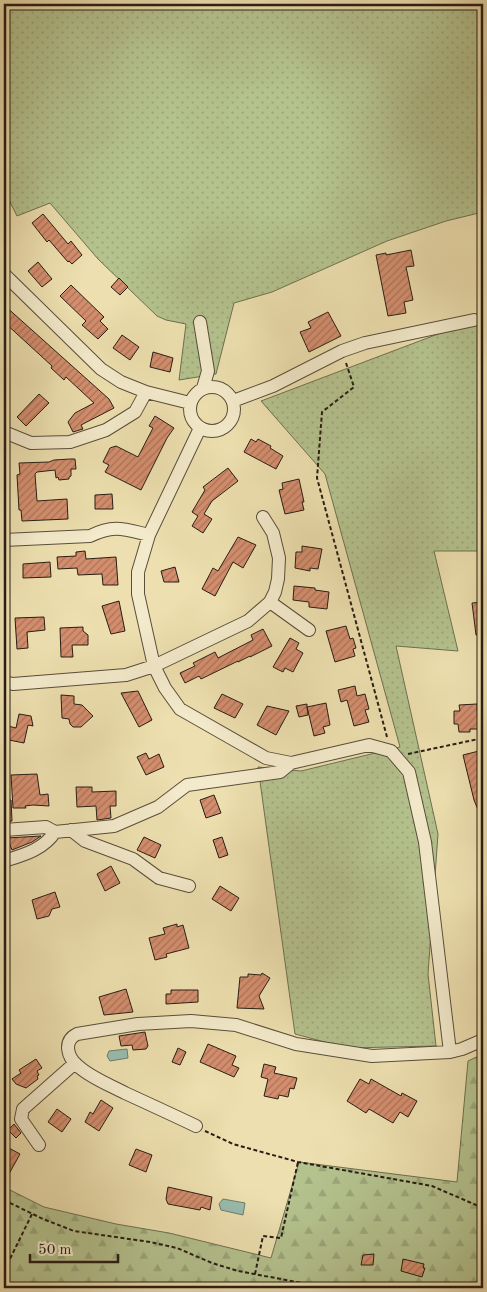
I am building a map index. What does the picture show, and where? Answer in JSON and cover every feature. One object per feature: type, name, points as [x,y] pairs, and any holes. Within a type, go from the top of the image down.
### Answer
[{"type":"street","points":[[4,274],[101,369],[121,382],[146,392],[190,403]]},
{"type":"street","points":[[233,401],[273,386],[342,351],[365,343],[474,320]]},
{"type":"street","points":[[200,322],[208,371],[204,388]]},
{"type":"street","points":[[204,388],[221,388],[233,401],[233,414],[230,421],[224,427],[217,430],[200,428],[191,416],[190,403],[194,396],[204,388]]},
{"type":"street","points":[[4,432],[31,443],[70,442],[106,430],[135,412],[146,392]]},
{"type":"street","points":[[200,428],[149,535],[138,572],[138,594],[154,666],[165,688],[180,709],[266,758],[291,763],[369,745],[394,754],[409,772],[425,842],[450,1052]]},
{"type":"street","points":[[4,682],[13,684],[126,676],[154,666],[248,622],[270,602],[278,579],[279,558],[273,534],[264,517]]},
{"type":"street","points":[[4,540],[90,536],[102,530],[117,527],[149,535]]},
{"type":"street","points":[[270,602],[309,630]]},
{"type":"street","points":[[4,830],[46,827],[55,832],[114,826],[158,807],[187,785],[280,772],[291,763]]},
{"type":"street","points":[[71,830],[85,841],[133,859],[159,878],[189,886]]},
{"type":"street","points":[[4,861],[31,852],[49,842],[55,832]]},
{"type":"street","points":[[196,1126],[107,1084],[82,1069],[74,1063],[68,1051],[68,1043],[71,1037],[77,1034],[138,1024],[191,1021],[236,1025],[296,1044],[372,1056],[450,1052],[483,1040]]},
{"type":"street","points":[[39,1145],[21,1119],[23,1109],[74,1063]]},
{"type":"path","points":[[342,351],[354,387],[322,412],[317,478],[394,754],[483,738]]},
{"type":"path","points":[[196,1126],[233,1144],[298,1162],[432,1186],[483,1208]]},
{"type":"path","points":[[255,1274],[263,1236],[281,1238],[298,1162]]},
{"type":"path","points":[[4,1200],[74,1231],[178,1248],[212,1263],[238,1271],[329,1288]]},
{"type":"path","points":[[4,1268],[32,1214]]},
{"type":"green space","points":[[4,4],[483,4],[483,212],[446,221],[387,241],[272,292],[234,303],[216,374],[179,380],[186,324],[157,316],[98,259],[50,203],[17,216],[4,190]]},
{"type":"green space","points":[[483,317],[483,551],[434,551],[458,651],[396,646],[438,834],[428,974],[436,1046],[347,1048],[295,1034],[258,767],[301,771],[400,747],[325,474],[261,401]]},
{"type":"green space","points":[[483,1054],[483,1288],[4,1288],[4,1187],[44,1207],[116,1224],[169,1233],[271,1258],[299,1162],[457,1182],[468,1061]]},
{"type":"shaded area","points":[[127,1049],[128,1058],[110,1061],[107,1056],[109,1051]]},
{"type":"shaded area","points":[[223,1199],[245,1203],[243,1215],[221,1210],[219,1204]]},
{"type":"building","points":[[43,214],[68,244],[71,241],[82,255],[72,264],[68,262],[49,240],[47,242],[32,223]]},
{"type":"building","points":[[411,250],[414,266],[406,267],[413,300],[404,302],[406,313],[388,316],[376,255]]},
{"type":"building","points":[[38,262],[52,279],[42,287],[28,271]]},
{"type":"building","points":[[119,278],[128,287],[120,295],[111,287]]},
{"type":"building","points":[[71,285],[104,317],[100,321],[108,329],[98,339],[82,325],[86,321],[60,296]]},
{"type":"building","points":[[4,305],[109,399],[114,408],[81,425],[83,429],[73,432],[68,422],[75,413],[94,403],[66,377],[64,380],[51,368],[52,366],[4,322]]},
{"type":"building","points":[[328,312],[341,336],[309,352],[300,332],[311,328],[308,322]]},
{"type":"building","points":[[122,335],[139,347],[130,360],[113,348]]},
{"type":"building","points":[[153,352],[173,358],[170,372],[150,367]]},
{"type":"building","points":[[39,394],[49,403],[26,426],[17,417]]},
{"type":"building","points":[[155,416],[174,428],[141,490],[105,472],[109,465],[103,462],[110,448],[116,446],[138,457],[153,428],[149,426]]},
{"type":"building","points":[[251,439],[256,442],[258,439],[271,446],[270,448],[283,456],[276,469],[244,452]]},
{"type":"building","points":[[75,459],[76,469],[71,469],[69,479],[59,480],[58,477],[56,478],[55,470],[37,472],[35,474],[37,501],[67,499],[68,519],[22,521],[21,510],[19,510],[17,475],[20,474],[19,463]]},
{"type":"building","points":[[228,468],[238,481],[212,501],[204,514],[212,519],[203,533],[192,526],[198,516],[192,512],[205,490],[203,487]]},
{"type":"building","points":[[299,479],[304,510],[285,514],[279,490],[283,489],[282,483]]},
{"type":"building","points":[[112,494],[113,509],[95,509],[95,495]]},
{"type":"building","points":[[238,537],[256,545],[243,568],[233,562],[215,596],[202,589],[213,568],[218,571]]},
{"type":"building","points":[[302,546],[322,549],[318,569],[310,568],[310,571],[295,568],[296,552],[302,552]]},
{"type":"building","points":[[85,551],[86,559],[116,557],[118,585],[103,585],[102,574],[78,575],[77,568],[58,569],[57,557],[76,556],[76,552]]},
{"type":"building","points":[[50,562],[51,577],[23,578],[23,564]]},
{"type":"building","points":[[175,567],[179,582],[164,582],[161,571]]},
{"type":"building","points":[[294,586],[315,588],[315,590],[329,592],[327,609],[309,607],[309,602],[293,600]]},
{"type":"building","points":[[119,601],[125,631],[111,634],[102,606]]},
{"type":"building","points":[[483,602],[483,634],[476,635],[472,603]]},
{"type":"building","points":[[44,617],[45,630],[27,632],[28,648],[17,649],[15,618]]},
{"type":"building","points":[[346,626],[350,639],[353,638],[356,648],[353,649],[355,656],[335,662],[326,631]]},
{"type":"building","points":[[83,627],[83,631],[88,635],[88,645],[72,645],[73,657],[61,657],[60,628]]},
{"type":"building","points":[[263,629],[272,646],[201,679],[199,676],[185,683],[180,673],[195,666],[193,663],[215,652],[218,658],[253,640],[251,635]]},
{"type":"building","points":[[290,638],[299,643],[296,649],[303,653],[293,672],[285,668],[283,672],[273,667]]},
{"type":"building","points":[[355,686],[357,696],[365,694],[369,709],[365,710],[369,722],[354,726],[347,700],[341,702],[338,690]]},
{"type":"building","points":[[138,691],[152,720],[139,727],[121,693]]},
{"type":"building","points":[[222,694],[243,704],[235,718],[214,708]]},
{"type":"building","points":[[61,695],[74,696],[74,704],[82,705],[93,716],[81,727],[73,727],[69,719],[62,718]]},
{"type":"building","points":[[326,703],[330,725],[323,727],[325,733],[314,736],[307,707]]},
{"type":"building","points":[[307,704],[308,715],[299,717],[296,706]]},
{"type":"building","points":[[477,704],[478,729],[470,729],[470,732],[459,732],[458,724],[454,724],[454,711],[460,711],[459,705]]},
{"type":"building","points":[[267,706],[289,711],[276,735],[257,725]]},
{"type":"building","points":[[19,714],[31,716],[33,726],[28,725],[24,743],[4,739],[4,725],[16,728]]},
{"type":"building","points":[[483,750],[483,822],[474,800],[463,755]]},
{"type":"building","points":[[146,753],[149,759],[159,754],[164,767],[146,775],[137,757]]},
{"type":"building","points":[[37,774],[40,795],[48,794],[49,806],[33,805],[25,806],[26,808],[13,808],[11,775]]},
{"type":"building","points":[[76,787],[92,787],[92,792],[116,791],[116,806],[110,806],[111,818],[97,820],[96,806],[77,807]]},
{"type":"building","points":[[214,795],[221,813],[206,818],[200,800]]},
{"type":"building","points":[[4,800],[11,800],[12,821],[4,822]]},
{"type":"building","points":[[41,836],[12,850],[7,838]]},
{"type":"building","points":[[144,837],[161,845],[155,858],[137,850]]},
{"type":"building","points":[[222,837],[228,855],[219,858],[213,840]]},
{"type":"building","points":[[111,866],[120,883],[105,891],[97,874]]},
{"type":"building","points":[[220,886],[239,898],[231,911],[212,899]]},
{"type":"building","points":[[55,892],[60,907],[52,909],[49,916],[37,919],[32,900]]},
{"type":"building","points":[[177,924],[177,927],[183,925],[189,948],[166,954],[167,957],[155,960],[149,938],[165,934],[163,928]]},
{"type":"building","points":[[262,973],[270,978],[259,996],[264,1009],[237,1008],[240,977],[248,977],[248,974],[261,975]]},
{"type":"building","points":[[126,989],[133,1012],[104,1015],[99,997]]},
{"type":"building","points":[[171,990],[198,990],[198,1002],[166,1004],[166,994],[171,994]]},
{"type":"building","points":[[145,1032],[148,1046],[146,1049],[133,1050],[132,1045],[121,1046],[119,1036]]},
{"type":"building","points":[[208,1044],[236,1056],[232,1065],[239,1068],[234,1077],[200,1062]]},
{"type":"building","points":[[178,1048],[186,1052],[180,1065],[172,1062]]},
{"type":"building","points":[[36,1059],[42,1068],[37,1071],[38,1079],[26,1088],[16,1084],[12,1079],[21,1073],[19,1070]]},
{"type":"building","points":[[264,1064],[276,1067],[274,1073],[297,1078],[294,1089],[290,1088],[288,1097],[279,1095],[278,1099],[264,1096],[268,1079],[261,1077]]},
{"type":"building","points":[[360,1079],[369,1084],[371,1079],[401,1096],[402,1093],[417,1101],[408,1117],[400,1112],[393,1123],[369,1109],[366,1113],[347,1101]]},
{"type":"building","points":[[101,1100],[113,1108],[99,1131],[85,1122],[90,1112],[93,1114]]},
{"type":"building","points":[[57,1109],[71,1119],[62,1132],[48,1122]]},
{"type":"building","points":[[14,1124],[21,1133],[16,1138],[8,1130]]},
{"type":"building","points":[[7,1147],[20,1154],[4,1183],[4,1153]]},
{"type":"building","points":[[136,1149],[152,1155],[146,1172],[129,1165]]},
{"type":"building","points":[[168,1187],[212,1197],[210,1210],[201,1207],[200,1210],[168,1204],[166,1199]]},
{"type":"building","points":[[374,1254],[373,1265],[361,1265],[363,1255]]},
{"type":"building","points":[[403,1259],[424,1264],[423,1268],[425,1268],[422,1277],[401,1271]]}]
